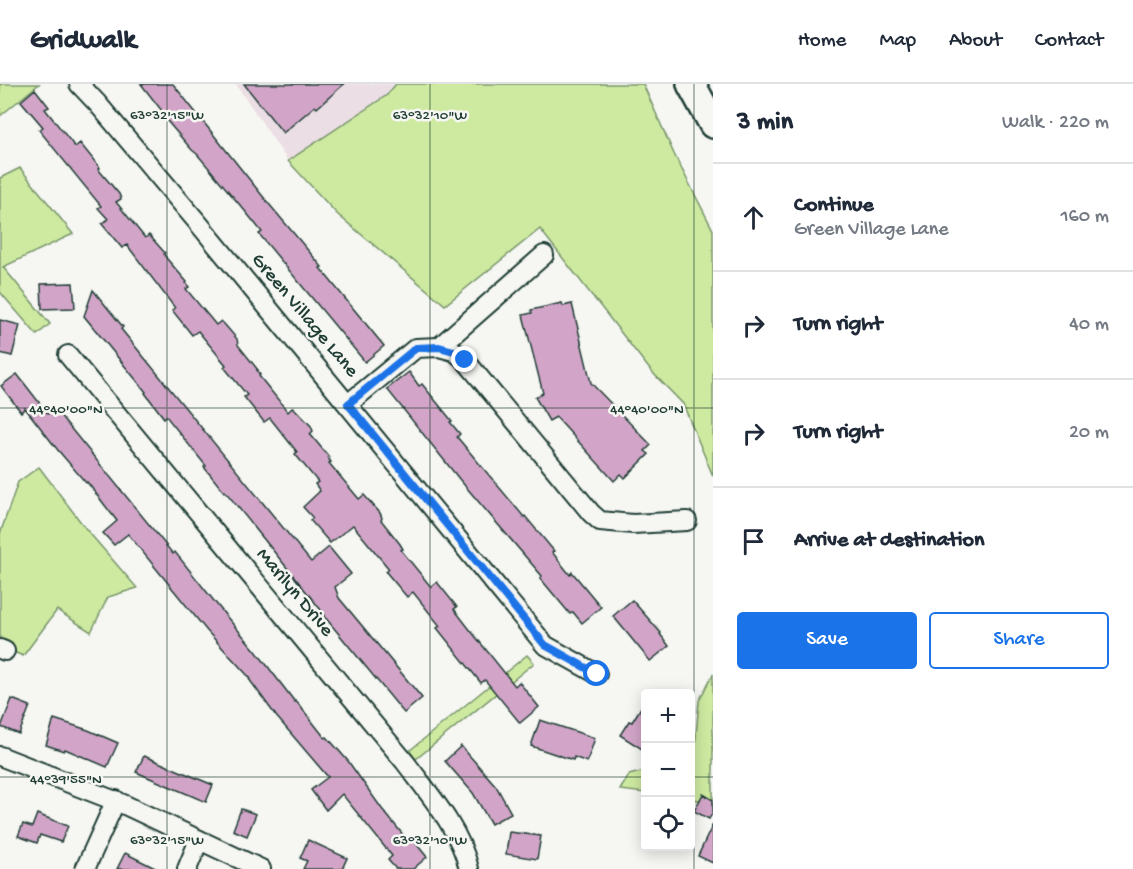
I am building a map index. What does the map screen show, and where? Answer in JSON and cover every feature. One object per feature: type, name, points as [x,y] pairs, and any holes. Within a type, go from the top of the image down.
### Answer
[{"type":"highway","points":[[691,84],[713,123]]},
{"type":"highway","points":[[699,84],[713,123]]},
{"type":"street","name":"Green Village Lane","points":[[79,84],[348,404],[545,645],[597,674]]},
{"type":"street","points":[[439,347],[544,255]]},
{"type":"street","points":[[348,404],[416,348],[439,347],[454,351],[465,360],[600,521],[633,524],[687,521]]},
{"type":"street","name":"Marilyn Drive","points":[[68,355],[405,762],[452,831],[469,869]]},
{"type":"street","points":[[0,756],[116,800],[261,869]]},
{"type":"street","points":[[85,869],[116,800]]},
{"type":"street","points":[[187,869],[199,840]]},
{"type":"shaded area","points":[[236,84],[396,84],[387,95],[288,161]]},
{"type":"green space","points":[[0,84],[39,84],[0,116]]},
{"type":"green space","points":[[396,84],[643,84],[674,154],[713,230],[713,476],[683,404],[651,371],[540,229],[445,305],[337,214],[288,161],[387,95]]},
{"type":"green space","points":[[20,168],[73,234],[3,267],[50,324],[37,335],[0,292],[0,178]]},
{"type":"green space","points":[[39,467],[86,529],[137,588],[108,597],[91,632],[57,610],[23,656],[0,646],[0,534],[18,482]]},
{"type":"green space","points":[[527,655],[534,663],[416,759],[409,751]]},
{"type":"green space","points":[[713,674],[713,802],[695,800],[695,747],[699,701]]},
{"type":"green space","points":[[641,772],[641,793],[620,790],[629,775]]},
{"type":"building","points":[[141,84],[173,84],[384,346],[365,362],[259,234],[262,232],[245,211],[168,122],[166,116]]},
{"type":"building","points":[[244,84],[344,84],[317,108],[315,106],[283,133]]},
{"type":"building","points":[[35,89],[49,107],[45,109],[75,147],[80,143],[119,194],[121,199],[116,202],[145,238],[149,235],[165,253],[167,259],[187,282],[189,287],[186,289],[216,325],[221,321],[237,339],[238,345],[258,370],[259,376],[288,412],[293,407],[311,426],[313,431],[310,434],[329,457],[331,462],[329,463],[359,499],[364,495],[380,513],[381,520],[400,544],[403,549],[401,550],[431,587],[437,582],[457,607],[454,609],[515,686],[519,682],[539,707],[520,723],[485,680],[481,683],[437,628],[440,626],[413,592],[407,597],[386,572],[389,569],[353,525],[330,543],[310,520],[313,518],[303,507],[320,491],[315,484],[318,482],[270,418],[264,422],[244,397],[247,395],[198,331],[192,335],[172,310],[175,308],[127,245],[122,248],[102,224],[108,219],[98,208],[101,206],[39,130],[43,127],[21,101]]},
{"type":"building","points":[[73,283],[75,308],[42,309],[41,284]]},
{"type":"building","points":[[93,290],[123,327],[121,329],[311,562],[329,547],[351,574],[335,587],[339,598],[422,698],[404,713],[84,316]]},
{"type":"building","points":[[562,303],[563,306],[572,304],[591,383],[651,445],[645,451],[649,454],[625,478],[621,474],[614,481],[556,417],[549,421],[535,397],[543,393],[523,315],[532,313],[531,310]]},
{"type":"building","points":[[0,320],[20,325],[12,356],[0,353]]},
{"type":"building","points":[[409,372],[419,386],[422,384],[452,421],[450,422],[460,434],[457,437],[554,551],[552,552],[570,575],[572,572],[601,607],[582,623],[573,612],[570,614],[540,578],[542,576],[460,480],[387,389]]},
{"type":"building","points":[[17,374],[48,414],[55,409],[173,554],[175,552],[295,702],[348,761],[409,842],[413,840],[427,857],[413,869],[396,869],[388,860],[392,856],[342,794],[326,810],[311,790],[328,777],[276,716],[250,678],[207,631],[128,534],[114,545],[103,533],[117,521],[25,408],[21,412],[1,386]]},
{"type":"building","points":[[632,600],[661,633],[669,646],[650,661],[613,616]]},
{"type":"building","points":[[12,699],[30,706],[19,734],[1,727]]},
{"type":"building","points":[[641,707],[641,748],[620,735],[629,721],[632,722]]},
{"type":"building","points":[[54,719],[118,743],[107,767],[65,749],[64,751],[46,745]]},
{"type":"building","points":[[540,720],[595,738],[587,762],[574,757],[573,760],[531,746]]},
{"type":"building","points":[[461,746],[496,786],[511,813],[491,824],[473,793],[445,761]]},
{"type":"building","points":[[144,756],[213,785],[206,802],[136,772]]},
{"type":"building","points":[[703,794],[713,800],[713,812],[709,819],[695,812]]},
{"type":"building","points":[[241,809],[256,814],[247,836],[233,830]]},
{"type":"building","points":[[37,814],[68,826],[61,842],[40,835],[37,843],[18,836],[23,824],[32,827]]},
{"type":"building","points":[[713,824],[713,863],[698,856]]},
{"type":"building","points":[[509,832],[541,836],[537,859],[506,854]]},
{"type":"building","points":[[308,840],[347,858],[342,869],[303,869],[307,861],[300,858]]},
{"type":"building","points":[[125,853],[157,869],[117,869]]},
{"type":"route","points":[[465,360],[454,351],[439,347],[416,348],[348,404],[545,645],[597,674]]}]
